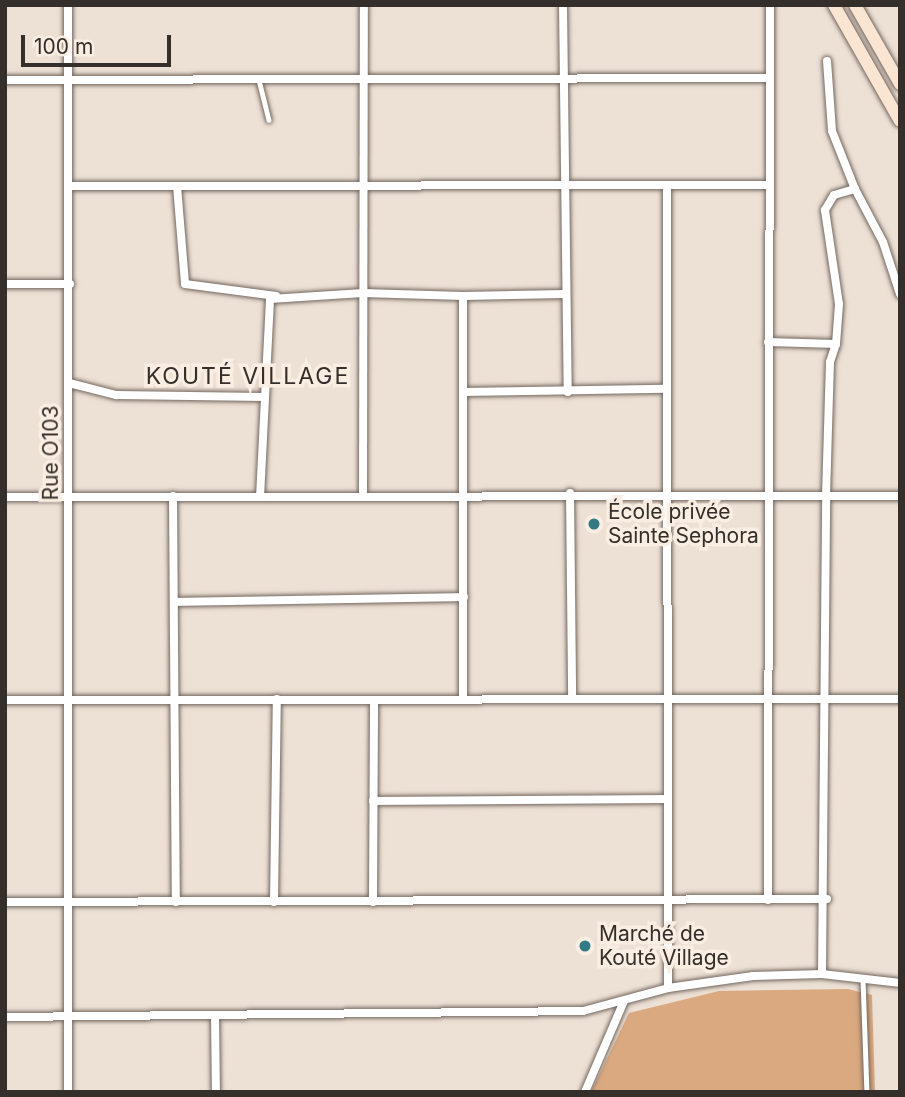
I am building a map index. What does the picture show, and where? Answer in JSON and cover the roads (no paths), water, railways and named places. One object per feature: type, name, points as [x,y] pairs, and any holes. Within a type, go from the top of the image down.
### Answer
[{"type":"main road","points":[[834,5],[900,121]]},
{"type":"main road","points":[[855,5],[900,85]]},
{"type":"street","name":"Rue O103","points":[[68,5],[68,496],[72,700],[68,1092]]},
{"type":"street","points":[[363,497],[364,5]]},
{"type":"street","points":[[563,5],[568,392]]},
{"type":"street","points":[[768,900],[767,78],[770,5]]},
{"type":"street","points":[[827,61],[832,131],[855,189],[883,242],[900,294]]},
{"type":"street","points":[[5,80],[767,78]]},
{"type":"street","points":[[70,186],[767,186]]},
{"type":"street","points":[[177,186],[184,284],[276,296],[565,293]]},
{"type":"street","points":[[667,186],[665,799],[668,988]]},
{"type":"street","points":[[822,974],[827,899],[826,496],[830,362],[836,344],[839,304],[825,210],[834,195],[855,189]]},
{"type":"street","points":[[5,284],[70,284]]},
{"type":"street","points":[[260,497],[265,306],[276,296]]},
{"type":"street","points":[[463,296],[463,699]]},
{"type":"street","points":[[768,342],[836,344]]},
{"type":"street","points":[[69,383],[116,395],[264,397]]},
{"type":"street","points":[[463,392],[665,389]]},
{"type":"street","points":[[5,497],[363,497],[463,494],[900,496]]},
{"type":"street","points":[[570,494],[572,698]]},
{"type":"street","points":[[173,496],[177,700],[176,902]]},
{"type":"street","points":[[175,602],[464,597]]},
{"type":"street","points":[[274,902],[277,699]]},
{"type":"street","points":[[5,700],[900,699]]},
{"type":"street","points":[[373,902],[374,700]]},
{"type":"street","points":[[373,801],[665,799]]},
{"type":"street","points":[[5,902],[827,899]]},
{"type":"street","points":[[5,1017],[583,1011],[668,988],[822,974],[900,983]]},
{"type":"street","points":[[585,1092],[624,1001]]},
{"type":"street","points":[[215,1015],[216,1092]]},
{"type":"lane","points":[[259,79],[269,120]]},
{"type":"lane","points":[[863,978],[867,1092]]},
{"type":"place","name":"École privée Sainte Sephora","points":[[594,524]]},
{"type":"place","name":"Marché de Kouté Village","points":[[585,946]]},
{"type":"district","name":"KOUTÉ VILLAGE","points":[[248,376]]}]
